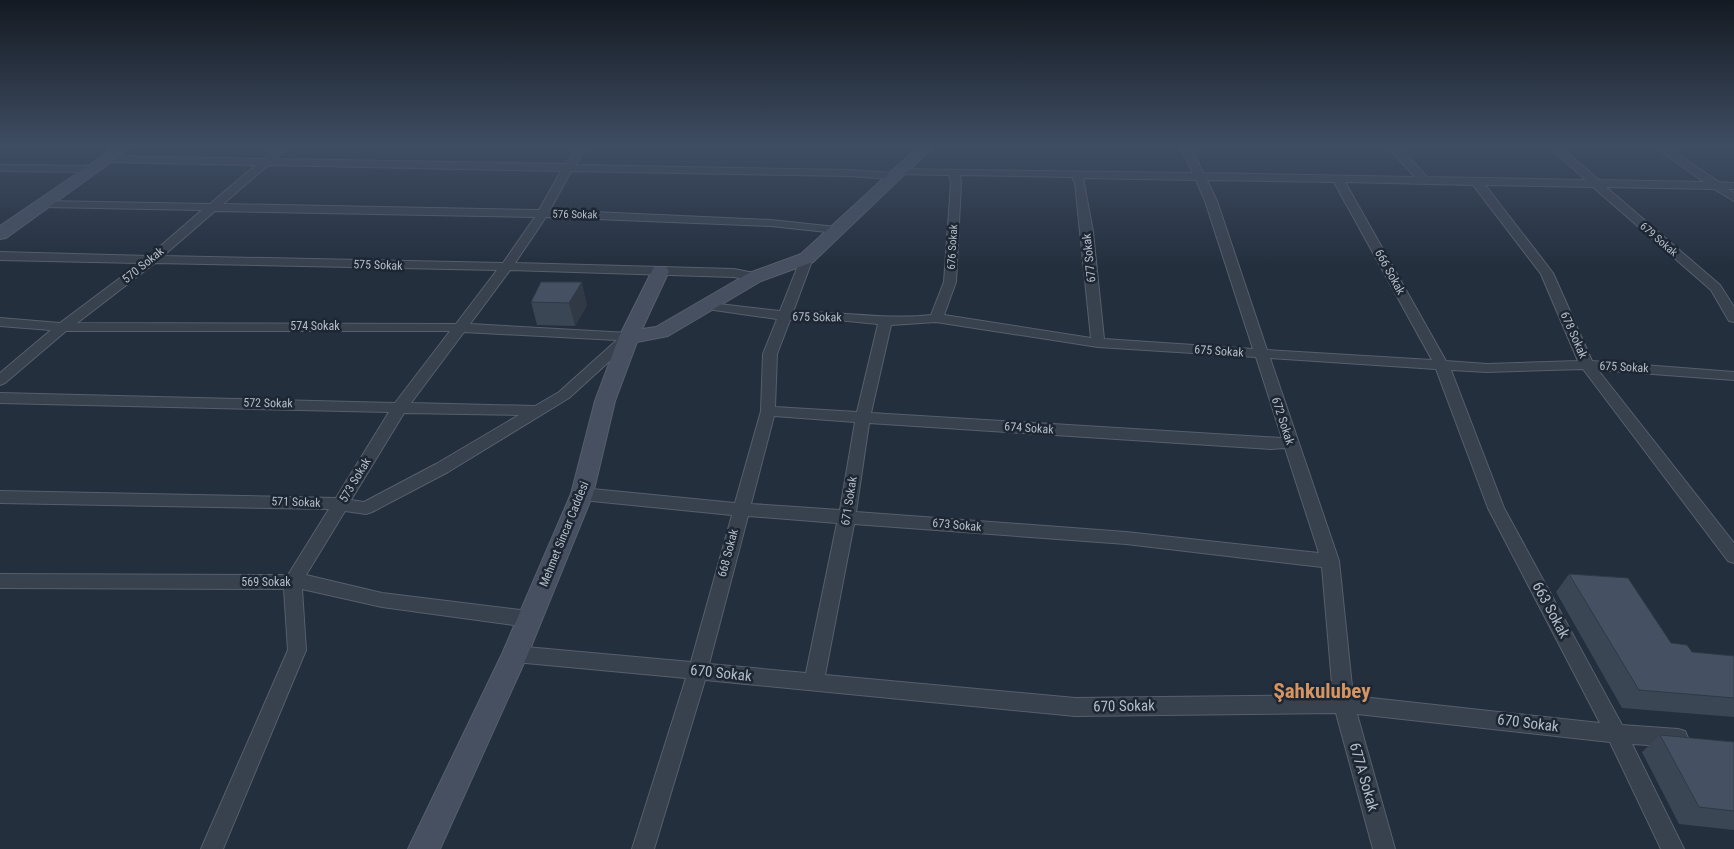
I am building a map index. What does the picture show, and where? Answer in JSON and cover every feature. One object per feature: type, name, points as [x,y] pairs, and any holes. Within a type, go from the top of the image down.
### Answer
[{"type":"street","points":[[3,230],[69,187]]},
{"type":"street","name":"570 Sokak","points":[[0,380],[63,327],[150,261],[236,187]]},
{"type":"street","name":"573 Sokak","points":[[293,582],[400,407],[507,266],[543,213],[557,187]]},
{"type":"street","points":[[629,337],[661,332],[755,277],[807,258],[882,187]]},
{"type":"street","name":"676 Sokak","points":[[936,318],[950,282],[956,187]]},
{"type":"street","name":"677 Sokak","points":[[1080,187],[1098,343]]},
{"type":"street","name":"672 Sokak","points":[[1204,187],[1211,201],[1330,561],[1344,704]]},
{"type":"street","name":"666 Sokak","points":[[1343,187],[1442,366]]},
{"type":"street","name":"678 Sokak","points":[[1480,187],[1547,273],[1587,365],[1734,556]]},
{"type":"street","name":"679 Sokak","points":[[1599,187],[1716,288],[1734,318]]},
{"type":"street","points":[[1716,187],[1734,198]]},
{"type":"street","name":"576 Sokak","points":[[44,204],[543,213],[771,223],[836,230]]},
{"type":"street","name":"575 Sokak","points":[[0,256],[150,261],[507,266],[734,273],[755,277]]},
{"type":"street","name":"668 Sokak","points":[[643,849],[698,671],[740,509],[768,411],[770,354],[807,258]]},
{"type":"street","name":"Mehmet Sincar Caddesi","points":[[424,849],[515,654],[582,494],[605,401],[629,337],[660,271]]},
{"type":"street","name":"675 Sokak","points":[[707,306],[784,316],[827,316],[902,322],[936,318],[1098,343],[1442,366],[1487,368],[1587,365],[1734,376]]},
{"type":"street","name":"671 Sokak","points":[[814,682],[847,516],[862,416],[886,320]]},
{"type":"street","name":"574 Sokak","points":[[0,322],[63,327],[459,328],[629,337]]},
{"type":"street","name":"571 Sokak","points":[[0,497],[321,502],[366,508],[442,468],[564,395],[629,337]]},
{"type":"street","name":"663 Sokak","points":[[1442,366],[1496,508],[1616,734],[1673,849]]},
{"type":"street","name":"572 Sokak","points":[[0,398],[536,412]]},
{"type":"street","name":"674 Sokak","points":[[768,411],[1271,444],[1290,442]]},
{"type":"street","name":"673 Sokak","points":[[582,494],[740,509],[1126,538],[1330,561]]},
{"type":"street","name":"569 Sokak","points":[[0,581],[309,582],[382,600],[529,619]]},
{"type":"street","points":[[212,849],[297,650],[293,582]]},
{"type":"street","name":"670 Sokak","points":[[515,654],[1075,707],[1344,704],[1616,734],[1700,740]]},
{"type":"street","name":"677A Sokak","points":[[1344,704],[1384,849]]},
{"type":"building","points":[[541,282],[582,282],[569,303],[531,302]]},
{"type":"building","points":[[1569,574],[1628,578],[1671,643],[1687,645],[1692,652],[1734,656],[1734,698],[1639,690]]},
{"type":"building","points":[[1660,735],[1734,742],[1734,811],[1699,807]]},
{"type":"district","name":"Şahkulubey","points":[[1322,691]]}]
